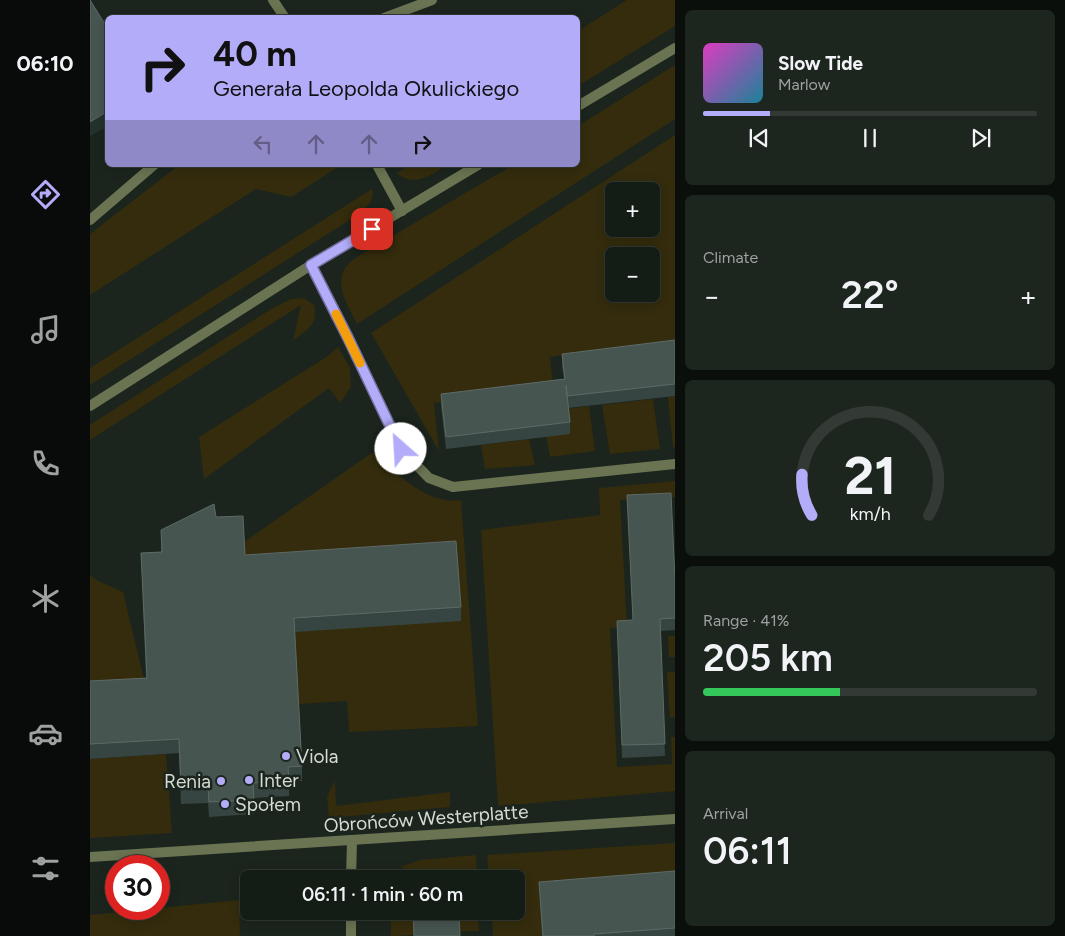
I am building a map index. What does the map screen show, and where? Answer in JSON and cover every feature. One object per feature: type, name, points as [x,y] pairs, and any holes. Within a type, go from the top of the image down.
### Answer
[{"type":"street","points":[[274,0],[283,15]]},
{"type":"street","points":[[392,15],[432,0]]},
{"type":"street","points":[[580,105],[675,48]]},
{"type":"street","points":[[90,220],[152,167]]},
{"type":"street","points":[[378,167],[402,211]]},
{"type":"street","points":[[90,406],[311,265],[475,167]]},
{"type":"street","points":[[311,265],[401,449],[429,478],[453,487],[675,464]]},
{"type":"street","name":"Obrońców Westerplatte","points":[[90,857],[675,819]]},
{"type":"street","points":[[352,840],[352,870]]},
{"type":"street","points":[[351,920],[351,936]]},
{"type":"shaded area","points":[[627,0],[675,0],[675,26],[580,85],[580,30]]},
{"type":"shaded area","points":[[675,65],[675,119],[357,324],[344,297],[341,282],[345,268],[350,263],[360,255],[510,167],[580,167],[580,125]]},
{"type":"shaded area","points":[[675,135],[675,341],[550,357],[553,387],[434,403],[439,451],[371,333]]},
{"type":"shaded area","points":[[176,167],[336,167],[291,197],[256,189],[90,295],[90,234]]},
{"type":"shaded area","points":[[406,167],[444,167],[428,176],[416,180],[403,177],[397,173]]},
{"type":"shaded area","points":[[372,189],[371,200],[359,214],[90,385],[90,368]]},
{"type":"shaded area","points":[[304,298],[314,305],[315,318],[307,330],[293,340],[301,305],[90,440],[90,425],[271,309],[291,299]]},
{"type":"shaded area","points":[[338,347],[350,368],[351,387],[340,403],[329,388],[204,479],[199,437],[328,356]]},
{"type":"shaded area","points":[[675,396],[675,447],[673,447],[668,397]]},
{"type":"shaded area","points":[[653,399],[660,449],[610,454],[602,405]]},
{"type":"shaded area","points":[[589,406],[595,451],[550,457],[546,437],[567,409]]},
{"type":"shaded area","points":[[529,439],[535,465],[485,469],[481,445]]},
{"type":"shaded area","points":[[373,452],[402,478],[424,493],[436,498],[461,500],[478,726],[349,732],[347,701],[298,704],[245,570],[244,542]]},
{"type":"shaded area","points":[[675,481],[675,497],[620,500],[627,627],[610,628],[617,767],[672,764],[671,737],[675,737],[675,791],[498,806],[481,530],[600,515],[599,488]]},
{"type":"shaded area","points":[[90,575],[98,581],[123,592],[147,692],[90,696]]},
{"type":"shaded area","points":[[668,636],[675,636],[675,657],[669,657]]},
{"type":"shaded area","points":[[667,672],[675,672],[675,717],[670,718]]},
{"type":"shaded area","points":[[166,754],[172,833],[90,838],[90,759]]},
{"type":"shaded area","points":[[335,781],[336,806],[450,792],[450,807],[329,818],[327,796]]},
{"type":"shaded area","points":[[675,843],[675,936],[493,936],[492,920],[525,920],[525,870],[488,870],[487,855]]},
{"type":"shaded area","points":[[476,855],[477,870],[407,870],[400,867],[420,860]]},
{"type":"shaded area","points":[[239,900],[240,936],[90,936],[90,915],[105,913],[105,920],[170,920],[170,907]]},
{"type":"shaded area","points":[[391,920],[478,920],[479,931],[391,936]]},
{"type":"building","points":[[90,0],[105,24],[105,113],[90,122]]},
{"type":"building","points":[[675,340],[675,384],[567,396],[570,422],[446,437],[441,394],[565,379],[562,354]]},
{"type":"building","points":[[671,493],[675,618],[660,619],[665,744],[622,745],[617,621],[633,620],[627,495]]},
{"type":"building","points":[[214,504],[216,517],[243,516],[245,555],[456,541],[461,607],[294,618],[302,766],[288,767],[289,781],[253,783],[254,800],[209,802],[208,788],[181,789],[179,739],[90,744],[90,681],[147,678],[141,553],[162,552],[161,530]]},
{"type":"building","points":[[675,871],[675,928],[594,934],[594,936],[543,936],[539,882]]},
{"type":"building","points":[[413,920],[459,920],[460,936],[414,936]]},
{"type":"slow traffic","points":[[336,314],[360,363]]},
{"type":"place","name":"Viola","points":[[286,756]]},
{"type":"place","name":"Inter","points":[[249,780]]},
{"type":"place","name":"Renia","points":[[221,781]]},
{"type":"place","name":"Społem","points":[[225,804]]},
{"type":"route","points":[[372,229],[311,265],[401,449]]}]
